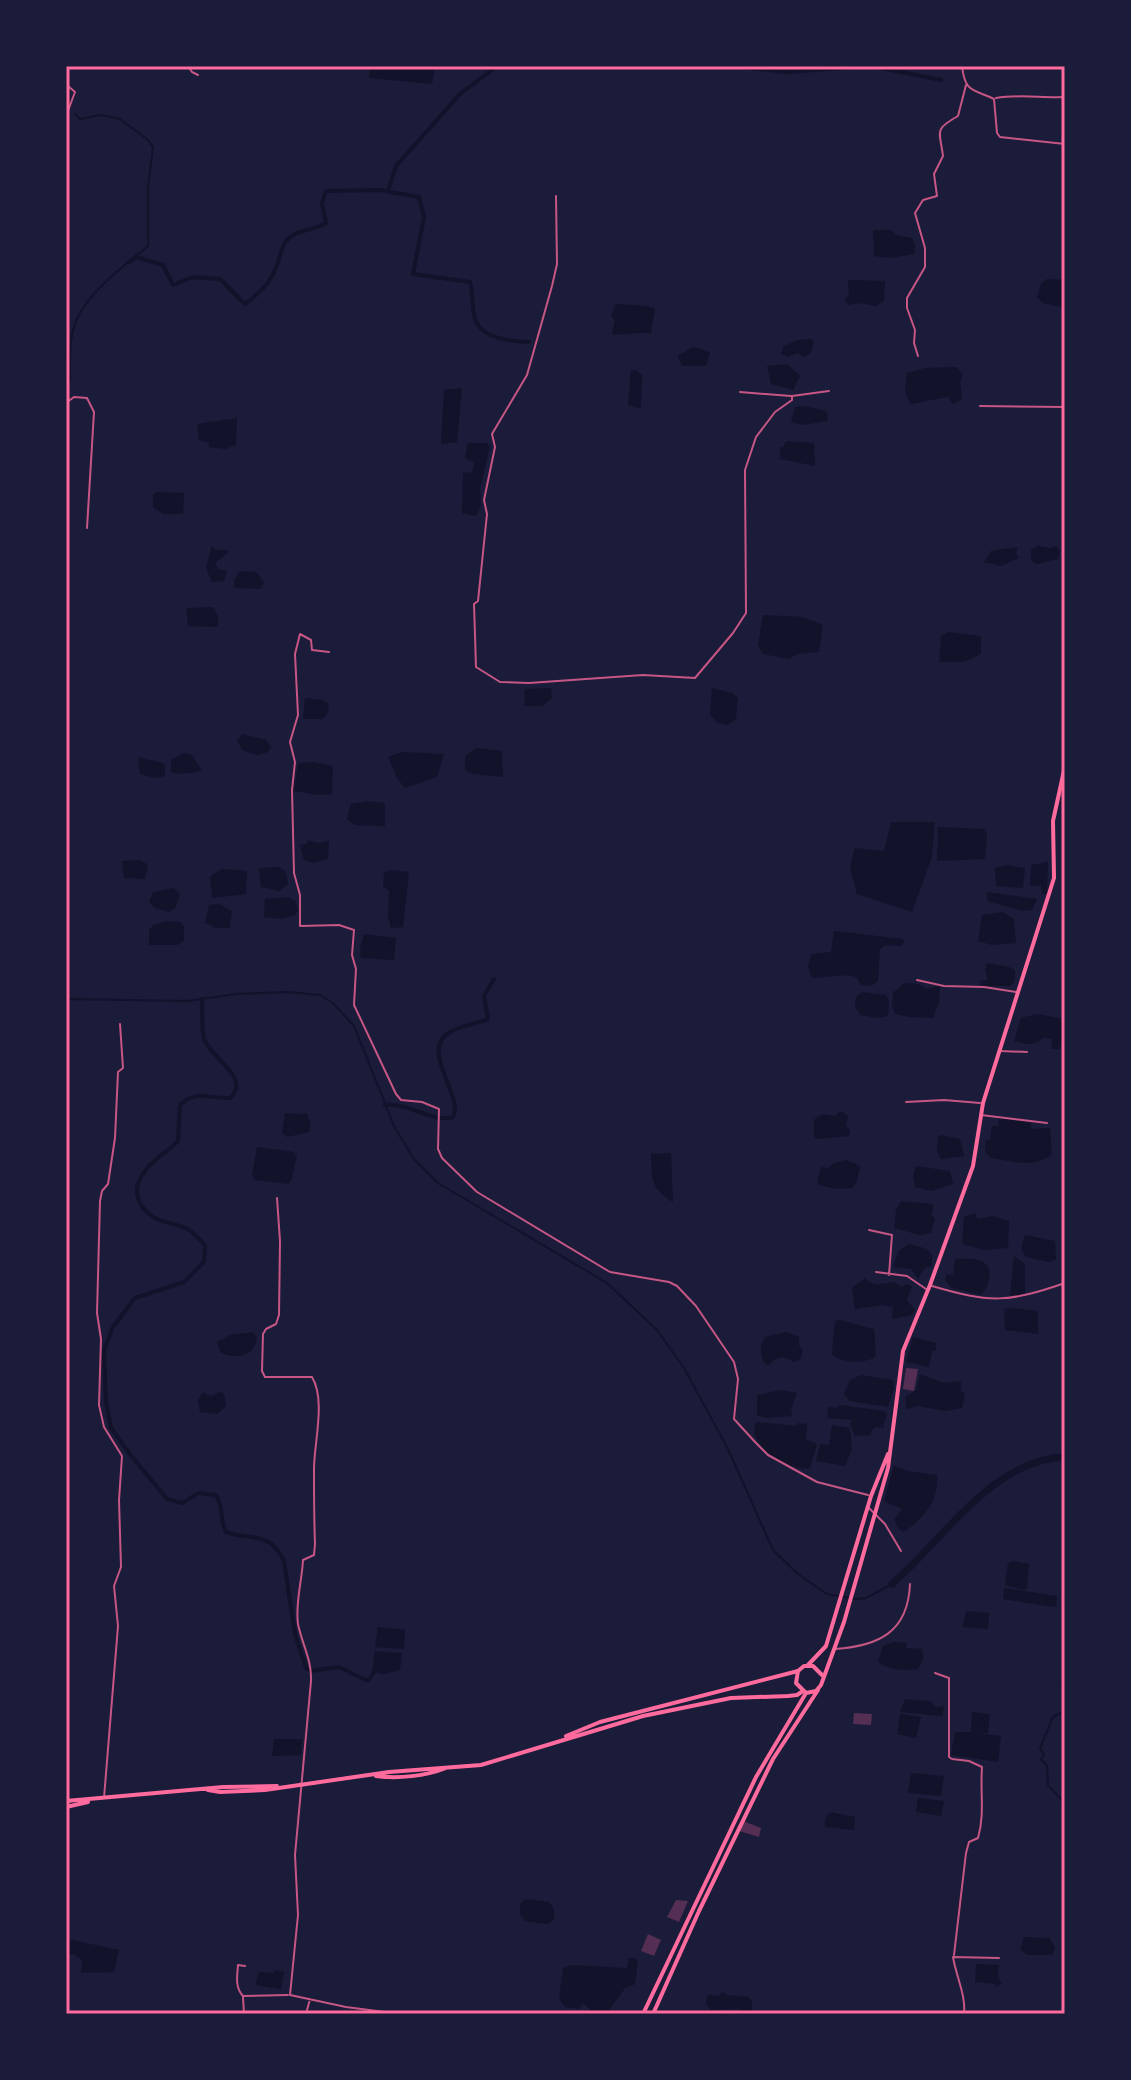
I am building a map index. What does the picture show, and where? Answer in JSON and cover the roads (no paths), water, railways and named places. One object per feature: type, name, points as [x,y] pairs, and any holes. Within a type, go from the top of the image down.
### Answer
[{"type":"main road","points":[[653,2014],[773,1759],[819,1688],[844,1622],[888,1468],[903,1351],[973,1166],[983,1103],[1054,878],[1053,821],[1065,766]]},
{"type":"main road","points":[[561,1739],[600,1722],[798,1671],[808,1665],[826,1646],[871,1496],[890,1452]]},
{"type":"main road","points":[[808,1665],[816,1668],[822,1677]]},
{"type":"main road","points":[[798,1671],[796,1683],[804,1692]]},
{"type":"main road","points":[[66,1804],[223,1787],[279,1786],[435,1773],[494,1762],[643,1716],[731,1698],[797,1695],[819,1688]]},
{"type":"main road","points":[[643,2014],[756,1777],[804,1692]]},
{"type":"street","points":[[188,66],[198,75]]},
{"type":"street","points":[[918,356],[914,343],[915,330],[907,308],[907,298],[925,267],[925,248],[915,213],[923,200],[937,196],[934,174],[943,156],[939,134],[944,124],[958,116],[966,85],[962,66]]},
{"type":"street","points":[[66,78],[68,86],[75,92],[66,116]]},
{"type":"street","points":[[966,85],[994,99],[1016,94],[1039,98],[1065,97]]},
{"type":"street","points":[[994,99],[1000,137],[1065,144]]},
{"type":"street","points":[[556,196],[557,264],[552,286],[527,375],[492,434],[495,447],[484,500],[487,514],[478,601],[474,604],[476,667],[500,682],[529,683],[643,675],[695,678],[746,613],[745,470],[756,437],[775,412],[792,400],[792,396]]},
{"type":"street","points":[[740,392],[792,396],[829,391]]},
{"type":"street","points":[[66,403],[74,397],[87,398],[94,412],[87,528]]},
{"type":"street","points":[[980,406],[1065,407]]},
{"type":"street","points":[[329,652],[312,650],[311,640],[300,634],[295,654],[298,715],[290,742],[295,762],[292,790],[294,873],[300,895],[300,926],[339,925],[354,930],[354,1005],[373,1041],[387,1078],[401,1100],[422,1102],[439,1109],[438,1149],[442,1158],[477,1192],[610,1272],[669,1282],[682,1291],[734,1362],[738,1379],[734,1419],[768,1455],[817,1482],[871,1496]]},
{"type":"street","points":[[917,980],[944,986],[1016,992]]},
{"type":"street","points":[[104,1798],[118,1626],[114,1586],[121,1567],[119,1500],[122,1456],[104,1427],[99,1405],[101,1339],[97,1313],[100,1201],[102,1191],[108,1184],[115,1138],[118,1072],[123,1068],[120,1024]]},
{"type":"street","points":[[998,1051],[1027,1052]]},
{"type":"street","points":[[906,1102],[944,1100],[983,1103]]},
{"type":"street","points":[[981,1115],[1047,1123]]},
{"type":"street","points":[[277,1198],[279,1315],[276,1324],[263,1334],[262,1371],[265,1377],[312,1377],[319,1406],[314,1467],[314,1555],[303,1560],[298,1612],[298,1624],[312,1664],[295,1855],[297,1939],[290,1995]]},
{"type":"street","points":[[869,1230],[892,1235],[889,1275]]},
{"type":"street","points":[[876,1272],[907,1276],[929,1288],[1005,1300],[1065,1283]]},
{"type":"street","points":[[869,1507],[901,1551]]},
{"type":"street","points":[[833,1649],[865,1645],[896,1628],[909,1603],[910,1584]]},
{"type":"street","points":[[935,1673],[949,1678],[949,1757],[982,1767],[980,1790],[983,1822],[978,1838],[969,1842],[966,1853],[954,1955],[957,1980],[965,2002],[964,2014]]},
{"type":"street","points":[[954,1955],[999,1958]]},
{"type":"street","points":[[244,2014],[243,1996],[237,1986],[237,1971],[238,1965],[245,1966]]},
{"type":"street","points":[[243,1996],[290,1995],[400,2014]]},
{"type":"street","points":[[306,2014],[311,1998]]},
{"type":"waterway","points":[[388,191],[396,166],[460,94],[497,66]]},
{"type":"waterway","points":[[735,66],[786,72],[871,66],[941,80]]},
{"type":"waterway","points":[[70,381],[72,338],[80,313],[102,285],[148,246],[148,187],[153,147],[120,119],[101,115],[80,119],[75,114]]},
{"type":"waterway","points":[[129,262],[136,257],[163,265],[173,285],[193,277],[220,279],[245,304],[272,277],[286,241],[295,234],[326,223],[322,203],[326,191],[380,190],[419,197],[424,217],[413,274],[470,282],[474,315],[482,329],[496,337],[529,342]]},
{"type":"waterway","points":[[385,1105],[404,1107],[436,1117],[453,1117],[453,1097],[439,1049],[442,1039],[452,1031],[488,1019],[484,996],[494,979]]},
{"type":"waterway","points":[[66,999],[187,1001],[236,994],[288,992],[320,995],[333,1003],[354,1026],[395,1128],[414,1159],[438,1183],[607,1283],[657,1330],[684,1368],[728,1449],[773,1550],[798,1574],[827,1594],[866,1598],[892,1584]]},
{"type":"waterway","points":[[202,999],[204,1039],[233,1075],[235,1090],[230,1098],[198,1096],[180,1105],[178,1141],[148,1167],[137,1190],[140,1203],[149,1214],[194,1233],[205,1245],[204,1262],[184,1282],[135,1298],[113,1327],[104,1350],[106,1402],[111,1428],[167,1499],[182,1503],[199,1493],[216,1495],[226,1532],[259,1538],[278,1551],[284,1561],[295,1634],[306,1668],[311,1671],[339,1667],[368,1681],[374,1672]]},
{"type":"waterway","points":[[892,1584],[992,1486],[1039,1461],[1065,1457]]},
{"type":"waterway","points":[[1065,1659],[1065,1664]]},
{"type":"waterway","points":[[1065,1675],[1062,1679],[1064,1711],[1053,1717],[1040,1748],[1044,1755],[1041,1759],[1047,1766],[1048,1785],[1065,1804]]}]
